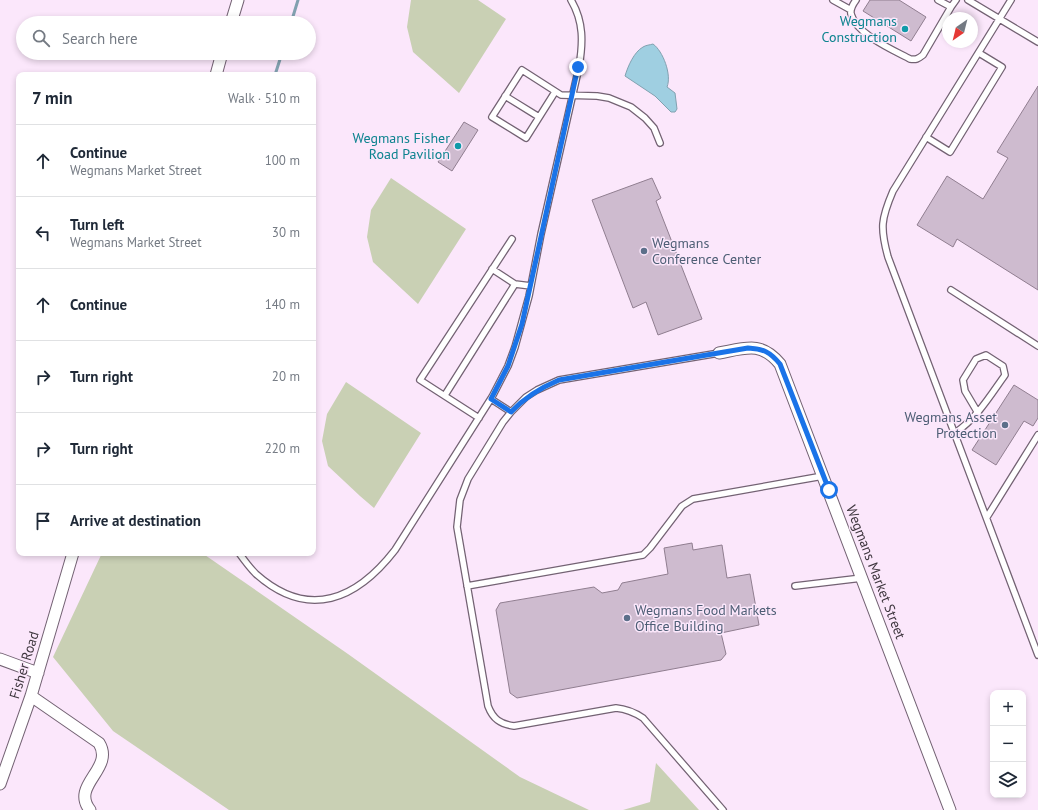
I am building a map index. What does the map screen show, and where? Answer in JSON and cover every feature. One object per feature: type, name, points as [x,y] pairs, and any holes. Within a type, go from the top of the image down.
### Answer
[{"type":"street","points":[[233,16],[238,0]]},
{"type":"street","points":[[217,72],[220,60]]},
{"type":"street","name":"Wegmans Market Street","points":[[719,353],[748,348],[761,348],[772,355],[780,364],[950,810]]},
{"type":"street","name":"Fisher Road","points":[[0,784],[38,673],[72,556]]},
{"type":"street","points":[[0,659],[38,673]]},
{"type":"street","points":[[30,696],[98,743],[101,747],[103,758],[86,789],[84,799],[90,810]]},
{"type":"lane","points":[[241,556],[260,578],[273,587],[291,596],[302,599],[325,600],[338,597],[354,590],[377,571],[395,550],[491,399],[502,380],[515,347],[531,286],[582,49],[582,36],[579,17],[572,0]]},
{"type":"lane","points":[[833,0],[851,10]]},
{"type":"lane","points":[[856,0],[851,10],[854,21],[863,32],[880,43],[910,59],[915,60],[920,58],[926,50],[956,0]]},
{"type":"lane","points":[[938,0],[951,7]]},
{"type":"lane","points":[[968,0],[1038,42]]},
{"type":"lane","points":[[1011,0],[893,191],[885,210],[882,224],[883,238],[888,257],[1038,655]]},
{"type":"lane","points":[[926,137],[950,152],[1002,66],[978,53]]},
{"type":"lane","points":[[555,92],[526,138],[492,117],[522,70],[561,95],[609,98],[631,107],[645,118],[654,128],[660,142]]},
{"type":"lane","points":[[505,96],[539,117]]},
{"type":"lane","points":[[479,418],[420,380],[512,239]]},
{"type":"lane","points":[[492,269],[515,284],[531,286]]},
{"type":"lane","points":[[445,395],[515,284]]},
{"type":"lane","points":[[951,290],[1038,346]]},
{"type":"lane","points":[[719,353],[559,380],[526,397],[511,412],[468,479],[460,500],[457,527],[488,706],[492,715],[498,721],[514,726],[616,708],[627,709],[643,718],[723,810]]},
{"type":"lane","points":[[955,433],[964,427],[978,413],[1005,375],[1003,366],[986,355],[976,359],[963,380],[964,391],[978,413]]},
{"type":"lane","points":[[491,399],[511,412]]},
{"type":"lane","points":[[987,517],[1038,435]]},
{"type":"lane","points":[[467,586],[643,555],[682,506],[692,499],[823,476]]},
{"type":"lane","points":[[795,586],[862,578]]},
{"type":"green space","points":[[411,0],[478,0],[506,19],[459,93],[413,52],[407,27]]},
{"type":"green space","points":[[391,178],[466,229],[418,304],[373,262],[367,237],[371,210]]},
{"type":"green space","points":[[346,382],[421,433],[374,508],[328,466],[322,441],[327,414]]},
{"type":"green space","points":[[101,556],[206,556],[348,654],[520,777],[589,810],[229,810],[113,731],[53,657]]},
{"type":"green space","points":[[656,763],[699,810],[623,810],[650,802]]},
{"type":"water","points":[[653,44],[657,47],[666,64],[668,76],[667,87],[675,93],[677,109],[675,112],[671,112],[655,96],[625,76],[637,52],[644,46]]},
{"type":"building","name":"Wegmans Construction","points":[[870,0],[899,0],[926,17],[911,41],[863,11]]},
{"type":"building","points":[[1038,86],[1038,290],[957,239],[953,247],[917,225],[947,176],[983,199],[1008,158],[997,152]]},
{"type":"building","name":"Wegmans Fisher Road Pavilion","points":[[464,122],[478,130],[452,171],[438,162]]},
{"type":"building","name":"Wegmans Conference Center","points":[[652,178],[661,198],[656,201],[702,319],[658,335],[646,302],[633,308],[592,200]]},
{"type":"building","name":"Wegmans Asset Protection","points":[[1014,385],[1038,400],[1038,418],[1033,426],[1024,421],[996,465],[972,450]]},
{"type":"building","name":"Wegmans Food Markets Office Building","points":[[692,543],[693,550],[722,545],[727,578],[750,574],[759,625],[721,633],[726,654],[721,660],[517,698],[510,693],[496,610],[500,603],[594,587],[602,593],[618,590],[622,583],[668,574],[664,548]]},
{"type":"waterway","points":[[293,16],[298,0]]},
{"type":"waterway","points":[[276,72],[280,60]]},
{"type":"place","name":"Wegmans Construction","points":[[905,29]]},
{"type":"place","name":"Wegmans Fisher Road Pavilion","points":[[458,146]]},
{"type":"place","name":"Wegmans Conference Center","points":[[644,251]]},
{"type":"place","name":"Wegmans Asset Protection","points":[[1005,425]]},
{"type":"place","name":"Wegmans Food Markets Office Building","points":[[627,618]]},
{"type":"route","points":[[578,67],[522,324],[508,366],[491,399],[511,412],[526,397],[559,380],[748,348],[761,348],[772,355],[780,364],[829,490]]}]
